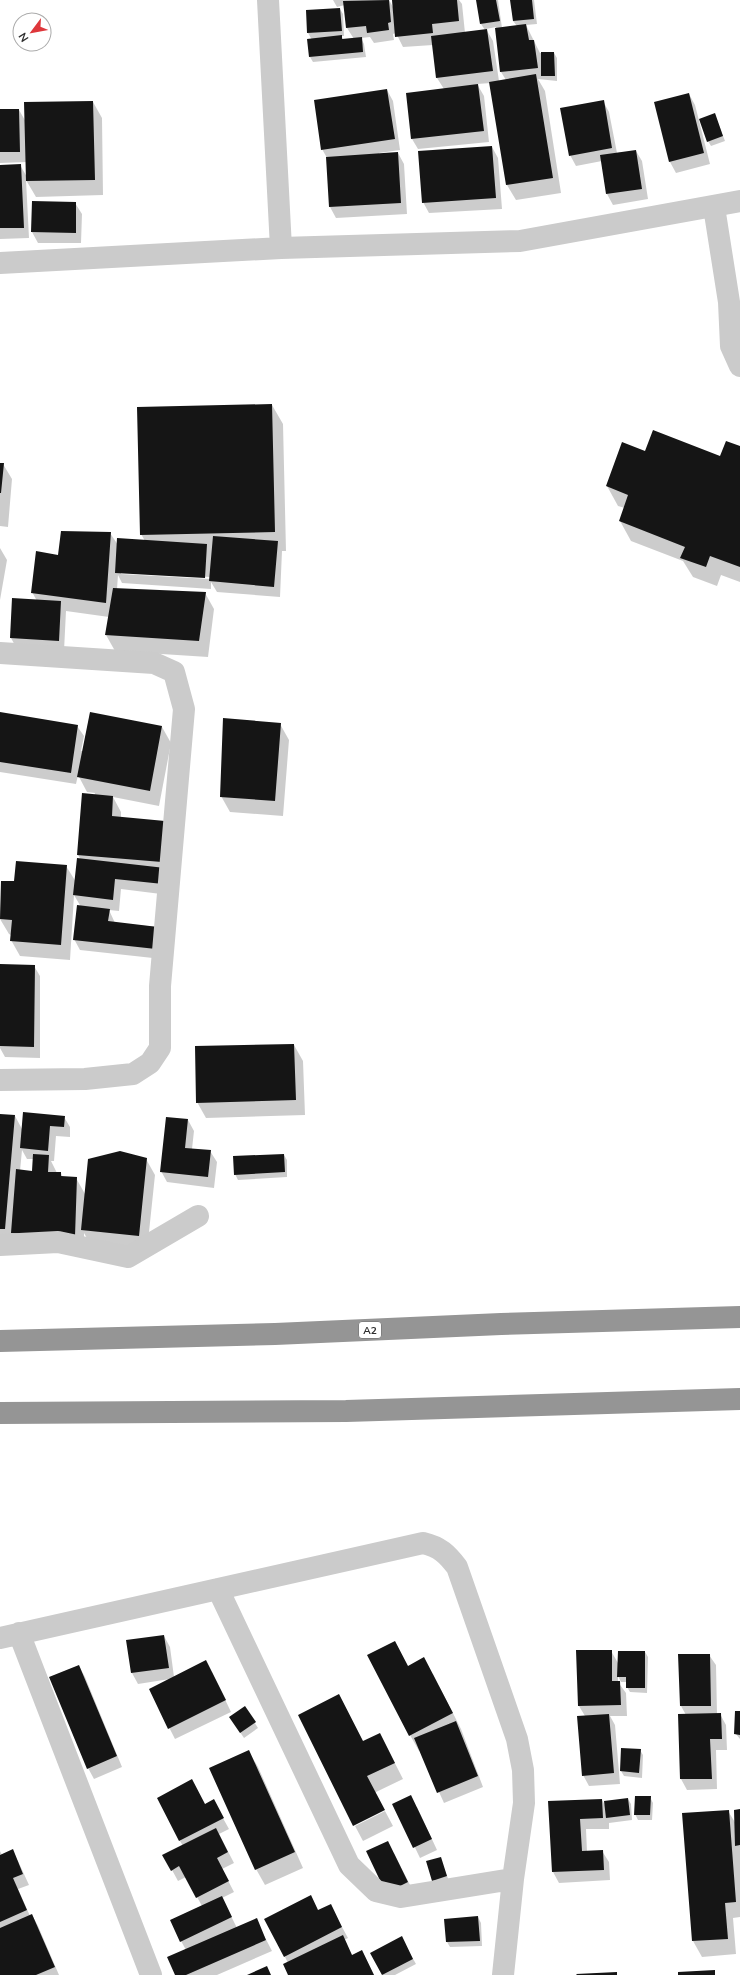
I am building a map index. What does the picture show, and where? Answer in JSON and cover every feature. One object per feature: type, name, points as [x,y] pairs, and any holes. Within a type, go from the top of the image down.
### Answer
[{"type":"highway","name":"A2","points":[[0,1341],[275,1334],[500,1324],[740,1318]]},
{"type":"highway","points":[[0,1413],[346,1411],[740,1399]]},
{"type":"street","points":[[268,0],[281,248]]},
{"type":"street","points":[[0,263],[281,248],[520,242],[714,207],[739,204]]},
{"type":"street","points":[[714,207],[729,302],[731,346],[740,366]]},
{"type":"street","points":[[0,653],[154,663],[174,672],[184,709],[160,986],[160,1048],[150,1063],[134,1074],[85,1079],[0,1080]]},
{"type":"street","points":[[0,1245],[58,1242],[128,1257],[198,1216]]},
{"type":"street","points":[[151,1975],[10,1635],[423,1544],[435,1546],[447,1553],[457,1567],[517,1739],[523,1770],[524,1803],[513,1879],[503,1975]]},
{"type":"street","points":[[218,1589],[349,1865],[376,1891],[401,1897],[513,1879]]},
{"type":"building","points":[[389,0],[391,22],[388,23],[389,30],[367,33],[366,26],[346,28],[343,1]]},
{"type":"building","points":[[392,0],[457,0],[459,21],[432,24],[433,33],[395,37]]},
{"type":"building","points":[[476,0],[496,0],[500,21],[480,24]]},
{"type":"building","points":[[510,0],[532,0],[534,19],[513,21]]},
{"type":"building","points":[[340,8],[342,31],[307,33],[306,10]]},
{"type":"building","points":[[526,24],[529,40],[534,40],[538,68],[500,72],[495,28]]},
{"type":"building","points":[[487,29],[493,71],[436,78],[431,36]]},
{"type":"building","points":[[342,35],[342,39],[362,37],[363,52],[309,57],[307,39]]},
{"type":"building","points":[[541,52],[554,52],[555,76],[541,76]]},
{"type":"building","points":[[536,74],[553,178],[506,185],[489,82]]},
{"type":"building","points":[[478,84],[484,131],[411,139],[406,93]]},
{"type":"building","points":[[387,89],[395,139],[321,150],[314,100]]},
{"type":"building","points":[[689,93],[704,153],[669,162],[654,102]]},
{"type":"building","points":[[604,100],[612,148],[569,156],[560,108]]},
{"type":"building","points":[[93,101],[95,180],[26,181],[24,102]]},
{"type":"building","points":[[0,109],[19,109],[20,152],[0,152]]},
{"type":"building","points":[[715,113],[723,136],[707,142],[699,119]]},
{"type":"building","points":[[492,146],[496,198],[422,203],[418,151]]},
{"type":"building","points":[[636,150],[642,189],[606,194],[600,155]]},
{"type":"building","points":[[398,152],[401,203],[329,207],[326,157]]},
{"type":"building","points":[[21,164],[24,228],[0,228],[0,165]]},
{"type":"building","points":[[32,201],[76,202],[76,233],[31,232]]},
{"type":"building","points":[[272,404],[275,532],[140,535],[137,407]]},
{"type":"building","points":[[653,430],[720,456],[726,441],[740,446],[740,567],[710,556],[706,567],[680,558],[685,547],[619,521],[628,495],[606,486],[622,442],[645,451]]},
{"type":"building","points":[[0,463],[4,463],[1,493],[0,493]]},
{"type":"building","points":[[61,531],[111,532],[106,603],[31,593],[36,551],[58,555]]},
{"type":"building","points":[[213,536],[278,541],[274,587],[209,581]]},
{"type":"building","points":[[117,538],[207,544],[205,578],[115,573]]},
{"type":"building","points":[[113,588],[206,592],[199,641],[105,635]]},
{"type":"building","points":[[12,598],[61,601],[59,641],[10,638]]},
{"type":"building","points":[[0,712],[78,725],[71,773],[0,762]]},
{"type":"building","points":[[90,712],[162,726],[150,791],[77,777]]},
{"type":"building","points":[[223,718],[281,723],[275,801],[220,797]]},
{"type":"building","points":[[82,793],[113,796],[112,816],[165,821],[162,862],[77,855]]},
{"type":"building","points":[[77,858],[165,868],[163,884],[115,879],[113,900],[73,895]]},
{"type":"building","points":[[16,861],[67,865],[61,945],[10,941],[12,920],[0,919],[1,881],[14,881]]},
{"type":"building","points":[[77,905],[110,909],[108,921],[158,927],[156,949],[73,940]]},
{"type":"building","points":[[0,964],[35,965],[34,1047],[0,1046]]},
{"type":"building","points":[[294,1044],[296,1100],[196,1103],[195,1046]]},
{"type":"building","points":[[23,1112],[65,1116],[64,1127],[50,1126],[48,1151],[20,1148]]},
{"type":"building","points":[[0,1114],[15,1115],[5,1229],[0,1229]]},
{"type":"building","points":[[166,1117],[188,1119],[185,1148],[211,1150],[208,1177],[160,1172]]},
{"type":"building","points":[[120,1151],[147,1158],[139,1236],[81,1230],[88,1159]]},
{"type":"building","points":[[33,1154],[49,1155],[48,1172],[61,1172],[61,1176],[77,1177],[75,1236],[11,1233],[16,1169],[32,1171]]},
{"type":"building","points":[[284,1154],[285,1172],[234,1175],[233,1156]]},
{"type":"building","points":[[164,1635],[169,1668],[131,1673],[126,1640]]},
{"type":"building","points":[[395,1641],[408,1666],[424,1657],[453,1713],[409,1736],[367,1655]]},
{"type":"building","points":[[576,1650],[612,1650],[612,1681],[620,1681],[621,1705],[578,1706]]},
{"type":"building","points":[[618,1651],[645,1651],[645,1688],[626,1688],[626,1677],[617,1677]]},
{"type":"building","points":[[678,1654],[710,1654],[711,1706],[680,1706]]},
{"type":"building","points":[[206,1660],[226,1700],[168,1729],[149,1689]]},
{"type":"building","points":[[79,1665],[117,1756],[87,1769],[49,1677]]},
{"type":"building","points":[[339,1694],[363,1741],[380,1733],[395,1763],[367,1776],[385,1810],[353,1826],[298,1715]]},
{"type":"building","points":[[245,1706],[256,1722],[240,1733],[229,1717]]},
{"type":"building","points":[[735,1711],[740,1711],[740,1735],[734,1734]]},
{"type":"building","points":[[721,1713],[722,1739],[710,1739],[712,1779],[680,1779],[678,1714]]},
{"type":"building","points":[[609,1714],[614,1773],[582,1776],[577,1716]]},
{"type":"building","points":[[456,1721],[478,1776],[437,1793],[414,1738]]},
{"type":"building","points":[[621,1748],[641,1749],[639,1773],[620,1771]]},
{"type":"building","points":[[249,1750],[295,1852],[255,1870],[209,1768]]},
{"type":"building","points":[[192,1779],[205,1804],[214,1799],[224,1818],[179,1841],[157,1798]]},
{"type":"building","points":[[411,1795],[432,1839],[413,1848],[392,1804]]},
{"type":"building","points":[[635,1796],[651,1796],[650,1815],[634,1815]]},
{"type":"building","points":[[628,1798],[630,1815],[606,1818],[604,1801]]},
{"type":"building","points":[[602,1799],[603,1818],[580,1819],[582,1851],[603,1850],[604,1870],[552,1872],[548,1801]]},
{"type":"building","points":[[740,1809],[740,1845],[735,1846],[734,1810]]},
{"type":"building","points":[[729,1810],[736,1902],[725,1903],[728,1939],[692,1941],[682,1813]]},
{"type":"building","points":[[216,1828],[228,1852],[217,1858],[229,1881],[196,1898],[179,1866],[171,1871],[162,1855]]},
{"type":"building","points":[[388,1841],[408,1882],[386,1893],[366,1851]]},
{"type":"building","points":[[13,1849],[23,1874],[13,1878],[27,1910],[0,1922],[0,1855]]},
{"type":"building","points":[[441,1857],[447,1876],[432,1881],[426,1861]]},
{"type":"building","points":[[311,1895],[318,1910],[331,1904],[342,1927],[284,1957],[264,1919]]},
{"type":"building","points":[[222,1896],[232,1917],[180,1942],[170,1920]]},
{"type":"building","points":[[32,1914],[55,1967],[36,1975],[0,1975],[0,1928]]},
{"type":"building","points":[[478,1916],[480,1941],[446,1942],[444,1919]]},
{"type":"building","points":[[257,1918],[266,1940],[186,1975],[175,1975],[167,1957]]},
{"type":"building","points":[[343,1935],[352,1955],[362,1950],[374,1975],[288,1975],[283,1964]]},
{"type":"building","points":[[402,1936],[413,1959],[382,1975],[370,1953]]},
{"type":"building","points":[[267,1966],[271,1975],[247,1975]]},
{"type":"building","points":[[715,1970],[715,1975],[678,1975],[678,1972]]},
{"type":"building","points":[[617,1972],[617,1975],[576,1974]]}]
